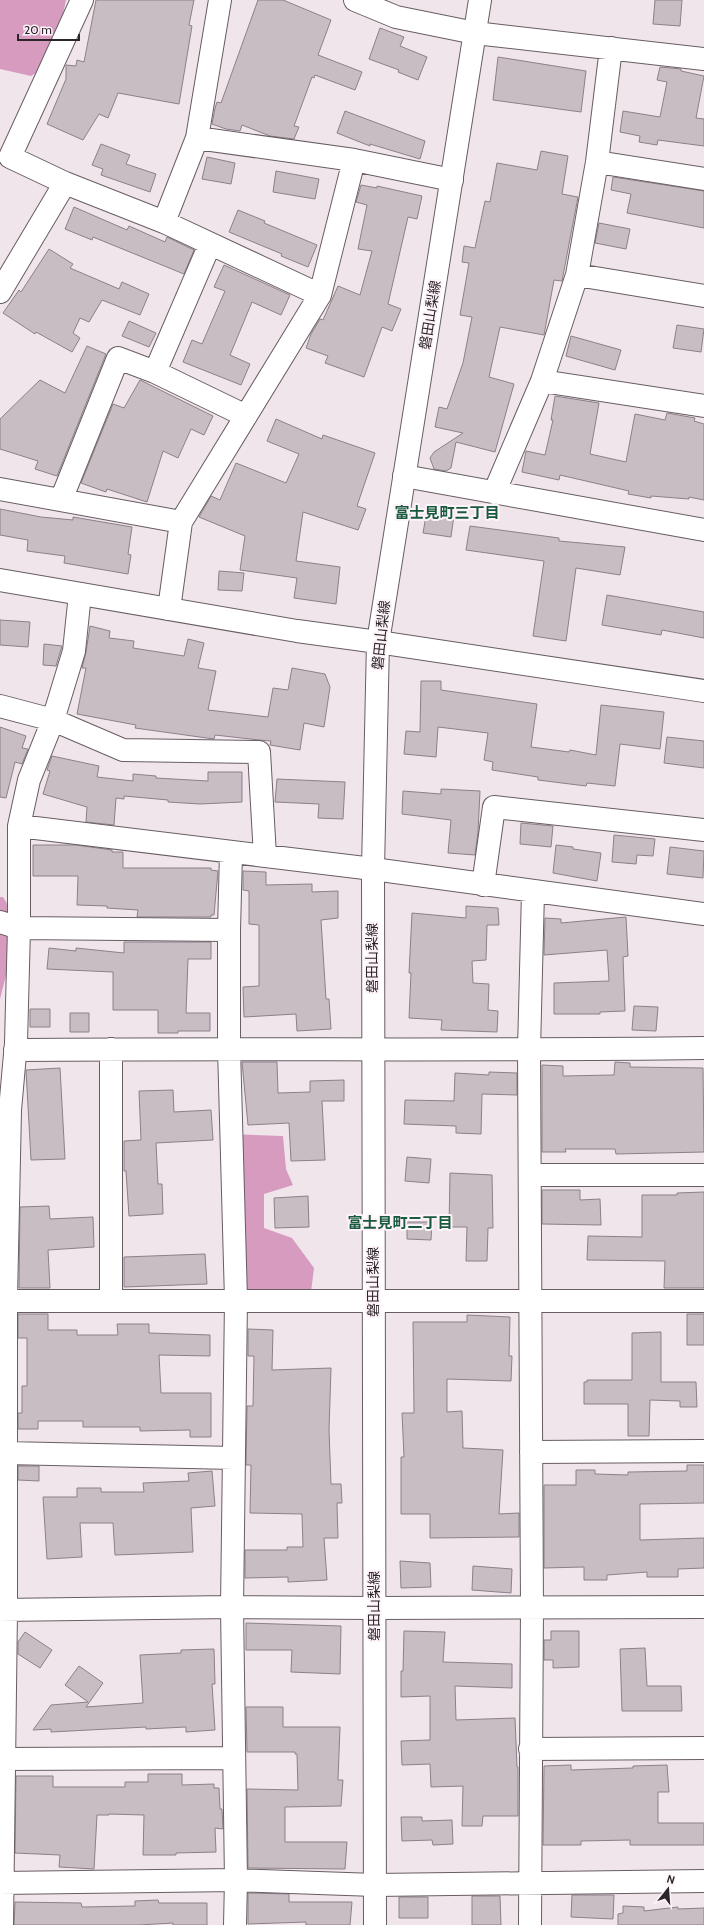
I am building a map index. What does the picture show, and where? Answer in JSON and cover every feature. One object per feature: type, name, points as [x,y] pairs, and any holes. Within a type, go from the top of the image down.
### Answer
[{"type":"street","points":[[82,0],[10,157],[65,183],[164,222],[320,295]]},
{"type":"street","points":[[164,222],[197,138],[220,0]]},
{"type":"street","points":[[355,0],[396,17],[474,33],[704,59]]},
{"type":"street","name":"磐田山梨線","points":[[375,1925],[372,1050],[373,870],[378,642],[480,0]]},
{"type":"street","points":[[494,493],[542,381],[577,275],[597,162],[611,48]]},
{"type":"street","points":[[197,138],[354,160],[452,180]]},
{"type":"street","points":[[169,609],[181,522],[320,295],[354,160]]},
{"type":"street","points":[[597,162],[704,179]]},
{"type":"street","points":[[0,292],[65,183]]},
{"type":"street","points":[[155,372],[210,244]]},
{"type":"street","points":[[577,275],[704,296]]},
{"type":"street","points":[[61,500],[118,358],[155,372],[246,416]]},
{"type":"street","points":[[542,381],[704,406]]},
{"type":"street","points":[[404,476],[704,530]]},
{"type":"street","points":[[0,489],[181,522]]},
{"type":"street","points":[[0,580],[297,631],[704,692]]},
{"type":"street","points":[[2,1925],[3,1610],[6,1453],[2,1301],[5,1108],[10,1043],[10,925],[19,826],[29,780],[52,720],[74,651],[80,594]]},
{"type":"street","points":[[0,706],[52,720],[123,750],[259,752],[265,856]]},
{"type":"street","points":[[483,885],[494,807],[704,830]]},
{"type":"street","points":[[19,826],[265,856],[704,914]]},
{"type":"street","points":[[231,853],[229,930],[229,1048],[236,1300],[232,1607],[236,1880],[235,1925]]},
{"type":"street","points":[[530,1925],[529,1884],[532,1608],[529,1301],[531,1175],[529,1050],[533,892]]},
{"type":"street","points":[[10,925],[229,930]]},
{"type":"street","points":[[10,1043],[111,1049],[229,1048],[529,1050],[704,1048]]},
{"type":"street","points":[[111,1049],[111,1300]]},
{"type":"street","points":[[531,1175],[704,1175]]},
{"type":"street","points":[[2,1301],[704,1301]]},
{"type":"street","points":[[531,1452],[704,1450]]},
{"type":"street","points":[[6,1453],[234,1458]]},
{"type":"street","points":[[3,1610],[232,1607],[704,1607]]},
{"type":"street","points":[[530,1749],[704,1748]]},
{"type":"street","points":[[2,1759],[234,1758]]},
{"type":"street","points":[[1,1883],[236,1880],[375,1885],[704,1881]]},
{"type":"shaded area","points":[[0,0],[66,0],[53,63],[31,76],[0,69]]},
{"type":"shaded area","points":[[0,897],[3,897],[14,915],[11,956],[0,999]]},
{"type":"shaded area","points":[[231,1134],[283,1136],[286,1169],[293,1185],[264,1194],[264,1228],[292,1238],[314,1268],[311,1292],[236,1296]]},
{"type":"building","points":[[96,0],[194,0],[189,25],[192,26],[179,104],[118,93],[108,118],[99,114],[83,140],[47,124],[66,79],[66,65],[76,66],[77,60],[84,62]]},
{"type":"building","points":[[258,0],[283,0],[331,20],[318,55],[362,72],[355,90],[315,75],[314,78],[312,77],[294,126],[299,127],[294,139],[270,136],[242,125],[240,131],[226,129],[212,124],[217,102],[221,103]]},
{"type":"building","points":[[655,0],[682,0],[680,26],[653,24]]},
{"type":"building","points":[[380,28],[404,37],[400,46],[427,57],[418,80],[398,72],[399,70],[369,59]]},
{"type":"building","points":[[498,57],[586,71],[581,112],[493,100]]},
{"type":"building","points":[[660,67],[681,69],[681,71],[704,76],[696,118],[704,119],[704,146],[658,140],[657,145],[639,142],[640,136],[620,132],[623,111],[660,117],[667,82],[657,80]]},
{"type":"building","points":[[345,111],[425,141],[420,159],[370,144],[370,146],[337,133]]},
{"type":"building","points":[[101,144],[130,155],[126,164],[156,174],[150,192],[101,175],[103,169],[92,165]]},
{"type":"building","points":[[541,151],[568,156],[562,194],[578,197],[562,281],[554,280],[544,335],[500,327],[489,377],[514,384],[495,452],[456,442],[451,468],[446,471],[434,469],[430,458],[434,452],[463,433],[435,427],[439,407],[447,409],[463,363],[472,317],[460,315],[469,263],[462,262],[464,246],[475,248],[485,201],[490,202],[497,163],[537,170]]},
{"type":"building","points":[[207,157],[235,163],[231,184],[202,179]]},
{"type":"building","points":[[276,171],[319,179],[315,199],[273,192]]},
{"type":"building","points":[[613,177],[704,191],[704,228],[627,213],[631,194],[611,190]]},
{"type":"building","points":[[361,185],[377,188],[377,186],[422,196],[417,219],[408,217],[388,304],[401,309],[392,331],[382,327],[364,377],[325,363],[328,356],[306,348],[311,334],[320,319],[323,320],[338,286],[360,295],[372,251],[358,249],[367,205],[356,202]]},
{"type":"building","points":[[74,207],[127,230],[129,226],[165,242],[167,237],[194,250],[184,274],[93,237],[92,240],[65,229]]},
{"type":"building","points":[[238,210],[265,221],[264,223],[317,245],[308,267],[281,256],[282,254],[229,232]]},
{"type":"building","points":[[599,223],[630,229],[626,249],[595,243]]},
{"type":"building","points":[[49,249],[73,264],[70,268],[119,289],[122,282],[149,294],[140,315],[102,300],[89,322],[80,318],[73,333],[80,338],[72,352],[36,332],[35,334],[3,313],[19,290],[21,292]]},
{"type":"building","points":[[224,265],[290,295],[281,315],[252,302],[230,355],[250,364],[241,385],[183,362],[192,340],[202,344],[225,291],[214,287]]},
{"type":"building","points":[[129,321],[156,333],[149,347],[122,336]]},
{"type":"building","points":[[677,325],[704,329],[701,352],[673,348]]},
{"type":"building","points":[[571,336],[621,350],[615,370],[566,356]]},
{"type":"building","points":[[87,346],[106,354],[57,476],[35,469],[38,461],[0,449],[0,419],[40,380],[65,393]]},
{"type":"building","points":[[140,380],[213,416],[204,435],[191,429],[178,458],[163,451],[147,502],[107,489],[106,492],[81,483],[113,404],[124,408]]},
{"type":"building","points":[[555,396],[599,403],[590,454],[626,462],[635,414],[665,420],[667,413],[695,418],[694,421],[704,424],[704,500],[689,497],[689,499],[651,496],[651,498],[628,494],[629,491],[560,475],[559,480],[522,472],[526,451],[545,455],[553,420],[551,420]]},
{"type":"building","points":[[276,419],[322,439],[323,435],[375,453],[357,506],[366,509],[358,530],[303,512],[296,561],[340,567],[336,604],[294,598],[297,578],[240,570],[245,536],[199,517],[211,496],[220,500],[236,463],[286,483],[299,454],[267,441]]},
{"type":"building","points":[[0,509],[41,517],[73,520],[73,517],[132,527],[128,554],[131,555],[128,574],[64,563],[65,556],[27,551],[28,540],[0,535]]},
{"type":"building","points":[[427,510],[454,515],[451,537],[423,533]]},
{"type":"building","points":[[470,526],[559,538],[559,541],[625,547],[620,575],[576,568],[566,641],[533,636],[544,561],[466,550]]},
{"type":"building","points":[[219,571],[244,573],[242,591],[218,590]]},
{"type":"building","points":[[607,595],[704,612],[704,638],[662,630],[661,635],[602,625]]},
{"type":"building","points":[[0,620],[30,622],[28,647],[0,645]]},
{"type":"building","points":[[90,626],[110,631],[109,638],[134,641],[133,648],[184,656],[188,639],[204,643],[198,668],[216,671],[208,710],[268,717],[273,688],[288,690],[292,668],[325,674],[330,687],[324,727],[304,723],[300,750],[270,745],[271,741],[215,735],[214,739],[135,728],[136,725],[77,714],[86,668],[82,668]]},
{"type":"building","points":[[44,644],[62,646],[56,666],[43,665]]},
{"type":"building","points":[[421,681],[441,681],[441,690],[537,704],[531,747],[569,752],[570,750],[596,755],[601,705],[664,712],[660,749],[620,744],[615,786],[587,783],[586,786],[538,780],[538,777],[492,770],[493,762],[484,760],[488,733],[438,727],[436,757],[404,754],[406,731],[420,732]]},
{"type":"building","points":[[0,727],[26,736],[22,748],[28,749],[22,764],[15,762],[6,798],[0,797]]},
{"type":"building","points":[[667,737],[704,741],[704,768],[664,763]]},
{"type":"building","points":[[52,756],[99,766],[97,777],[133,781],[133,774],[156,776],[156,778],[208,781],[208,772],[242,772],[242,802],[200,804],[168,802],[168,800],[124,796],[124,799],[116,798],[114,825],[86,822],[87,807],[43,794],[50,771],[47,770]]},
{"type":"building","points":[[277,779],[345,782],[343,819],[318,818],[319,804],[275,802]]},
{"type":"building","points":[[441,789],[480,791],[475,855],[448,853],[451,820],[402,814],[403,791],[441,794]]},
{"type":"building","points":[[521,823],[553,826],[551,847],[520,844]]},
{"type":"building","points":[[614,835],[655,839],[653,856],[637,855],[636,864],[612,862]]},
{"type":"building","points":[[33,845],[76,845],[112,850],[112,852],[123,852],[123,868],[211,868],[211,870],[218,871],[214,915],[211,915],[211,917],[137,917],[138,910],[107,908],[107,906],[77,905],[78,876],[33,876]]},
{"type":"building","points":[[556,845],[601,853],[597,881],[553,873]]},
{"type":"building","points":[[670,847],[704,851],[703,878],[667,874]]},
{"type":"building","points":[[243,871],[266,872],[266,885],[312,884],[312,892],[338,891],[338,918],[321,920],[326,999],[329,999],[331,1029],[297,1031],[296,1014],[244,1017],[243,987],[259,986],[259,925],[249,924],[249,891],[243,890]]},
{"type":"building","points":[[466,906],[498,908],[499,925],[487,925],[486,960],[472,961],[473,983],[489,984],[488,1010],[498,1011],[497,1032],[441,1030],[442,1020],[409,1018],[411,973],[409,973],[412,913],[466,918]]},
{"type":"building","points":[[626,917],[628,956],[623,957],[625,1011],[600,1012],[600,1014],[554,1014],[554,983],[609,981],[607,950],[544,955],[545,918],[561,919],[561,923]]},
{"type":"building","points":[[124,942],[211,942],[211,959],[188,959],[186,1013],[210,1013],[210,1031],[178,1031],[178,1033],[158,1033],[158,1010],[113,1010],[113,972],[47,969],[49,948],[76,951],[76,948],[124,953]]},
{"type":"building","points":[[634,1006],[658,1007],[656,1031],[632,1030]]},
{"type":"building","points":[[30,1009],[50,1009],[50,1027],[30,1027]]},
{"type":"building","points":[[70,1013],[89,1013],[89,1032],[70,1032]]},
{"type":"building","points":[[242,1062],[277,1062],[278,1093],[310,1092],[310,1081],[344,1080],[344,1101],[322,1101],[325,1160],[291,1161],[289,1123],[248,1125]]},
{"type":"building","points":[[615,1062],[630,1063],[630,1067],[703,1068],[704,1152],[616,1154],[615,1149],[565,1149],[566,1152],[542,1152],[542,1065],[563,1066],[563,1076],[614,1075]]},
{"type":"building","points":[[60,1068],[65,1159],[31,1160],[26,1070]]},
{"type":"building","points":[[489,1072],[517,1073],[517,1095],[482,1094],[481,1134],[456,1133],[456,1126],[404,1124],[405,1100],[454,1101],[455,1073],[489,1075]]},
{"type":"building","points":[[173,1090],[174,1112],[211,1110],[213,1140],[156,1143],[158,1184],[162,1184],[163,1214],[129,1216],[126,1171],[124,1171],[124,1141],[141,1140],[139,1091]]},
{"type":"building","points":[[407,1157],[431,1159],[429,1183],[405,1181]]},
{"type":"building","points":[[450,1173],[492,1175],[493,1228],[488,1228],[487,1261],[466,1261],[467,1227],[449,1227]]},
{"type":"building","points":[[542,1190],[580,1190],[580,1200],[600,1199],[601,1225],[542,1224]]},
{"type":"building","points":[[704,1192],[704,1288],[664,1288],[665,1261],[587,1260],[588,1236],[642,1237],[642,1195],[677,1195],[677,1193]]},
{"type":"building","points":[[308,1196],[309,1227],[275,1228],[274,1198]]},
{"type":"building","points":[[49,1206],[50,1219],[93,1217],[94,1247],[48,1250],[50,1288],[19,1288],[20,1207]]},
{"type":"building","points":[[407,1222],[432,1222],[431,1240],[407,1239]]},
{"type":"building","points":[[205,1254],[207,1284],[124,1287],[124,1257]]},
{"type":"building","points":[[18,1314],[48,1314],[48,1330],[77,1330],[77,1335],[118,1335],[117,1324],[149,1324],[149,1333],[210,1335],[210,1356],[159,1355],[161,1393],[211,1393],[211,1437],[190,1437],[190,1430],[140,1431],[140,1427],[83,1427],[83,1421],[38,1421],[38,1429],[18,1429],[18,1413],[22,1413],[22,1386],[27,1386],[27,1338],[18,1338]]},
{"type":"building","points":[[687,1314],[704,1314],[704,1345],[687,1345]]},
{"type":"building","points":[[467,1315],[510,1317],[509,1356],[512,1356],[511,1381],[447,1379],[447,1412],[462,1411],[463,1448],[503,1450],[499,1514],[519,1513],[519,1537],[430,1538],[430,1514],[401,1514],[401,1457],[404,1457],[402,1413],[414,1413],[413,1322],[467,1322]]},
{"type":"building","points":[[248,1329],[273,1330],[272,1370],[331,1368],[329,1430],[331,1484],[341,1484],[342,1503],[337,1503],[338,1538],[324,1538],[327,1580],[288,1582],[288,1577],[245,1578],[245,1550],[287,1550],[287,1547],[303,1547],[302,1514],[250,1513],[251,1465],[246,1465],[247,1406],[253,1406],[254,1356],[248,1356]]},
{"type":"building","points":[[661,1332],[661,1382],[696,1382],[697,1407],[680,1407],[680,1401],[650,1400],[649,1436],[628,1436],[628,1404],[584,1404],[584,1382],[587,1382],[587,1380],[632,1380],[632,1333]]},
{"type":"building","points":[[687,1465],[704,1465],[704,1503],[640,1504],[640,1540],[704,1538],[704,1568],[678,1569],[678,1577],[647,1577],[647,1572],[607,1575],[607,1580],[584,1580],[584,1567],[544,1568],[544,1485],[576,1485],[576,1470],[595,1470],[595,1474],[628,1475],[628,1472],[687,1471]]},
{"type":"building","points":[[18,1466],[39,1466],[39,1481],[18,1480]]},
{"type":"building","points":[[212,1471],[215,1506],[191,1508],[193,1552],[115,1555],[113,1523],[80,1523],[82,1557],[47,1559],[43,1497],[77,1497],[77,1488],[101,1488],[101,1492],[144,1492],[143,1483],[189,1481],[188,1473]]},
{"type":"building","points":[[400,1561],[430,1563],[431,1587],[401,1588]]},
{"type":"building","points":[[473,1566],[512,1569],[511,1593],[472,1590]]},
{"type":"building","points":[[246,1623],[341,1626],[340,1674],[291,1672],[292,1650],[246,1650]]},
{"type":"building","points":[[404,1631],[445,1632],[443,1662],[512,1664],[512,1688],[455,1686],[456,1720],[515,1718],[518,1767],[518,1816],[483,1816],[482,1826],[462,1826],[463,1786],[431,1787],[430,1764],[402,1765],[401,1741],[430,1740],[430,1696],[401,1697]]},
{"type":"building","points":[[551,1631],[579,1631],[579,1667],[553,1668],[553,1660],[544,1660],[544,1640],[551,1640]]},
{"type":"building","points":[[25,1632],[52,1650],[40,1668],[18,1654],[18,1642]]},
{"type":"building","points":[[645,1648],[647,1686],[681,1686],[682,1711],[622,1711],[620,1649]]},
{"type":"building","points":[[214,1649],[215,1684],[212,1684],[215,1730],[186,1732],[186,1727],[146,1729],[146,1727],[51,1732],[51,1729],[33,1730],[51,1705],[88,1702],[65,1685],[79,1666],[103,1683],[86,1707],[143,1703],[140,1655],[181,1653],[181,1650]]},
{"type":"building","points":[[246,1707],[283,1707],[283,1727],[340,1727],[338,1780],[343,1780],[341,1806],[285,1807],[285,1842],[347,1842],[345,1869],[248,1868],[247,1789],[298,1790],[297,1754],[295,1754],[295,1752],[247,1752]]},
{"type":"building","points":[[571,1765],[571,1770],[633,1768],[633,1766],[667,1765],[669,1792],[658,1792],[658,1823],[704,1823],[704,1845],[630,1845],[630,1840],[581,1841],[581,1845],[543,1845],[544,1766]]},
{"type":"building","points":[[148,1774],[182,1774],[182,1785],[214,1784],[214,1788],[219,1788],[223,1829],[215,1828],[216,1852],[176,1853],[176,1855],[143,1855],[144,1815],[109,1814],[97,1815],[94,1869],[59,1867],[60,1855],[15,1853],[16,1776],[53,1776],[53,1787],[125,1787],[125,1782],[148,1782]]},
{"type":"building","points":[[401,1817],[422,1817],[422,1821],[452,1820],[453,1844],[433,1845],[432,1840],[402,1841]]},
{"type":"building","points":[[248,1893],[289,1894],[289,1902],[352,1902],[350,1925],[306,1925],[306,1922],[248,1924]]},
{"type":"building","points":[[572,1895],[614,1895],[613,1919],[571,1917]]},
{"type":"building","points":[[472,1896],[500,1896],[501,1925],[472,1925]]},
{"type":"building","points":[[399,1897],[428,1897],[428,1918],[399,1918]]},
{"type":"building","points":[[158,1900],[159,1903],[207,1903],[207,1925],[173,1925],[173,1923],[139,1925],[14,1925],[15,1902],[81,1903],[82,1907],[135,1906],[135,1901]]},
{"type":"building","points":[[623,1906],[644,1907],[644,1911],[678,1907],[678,1909],[704,1908],[704,1925],[618,1925],[618,1914],[623,1913]]},
{"type":"district","name":"富士見町三丁目","points":[[447,513]]},
{"type":"district","name":"富士見町二丁目","points":[[400,1223]]}]
